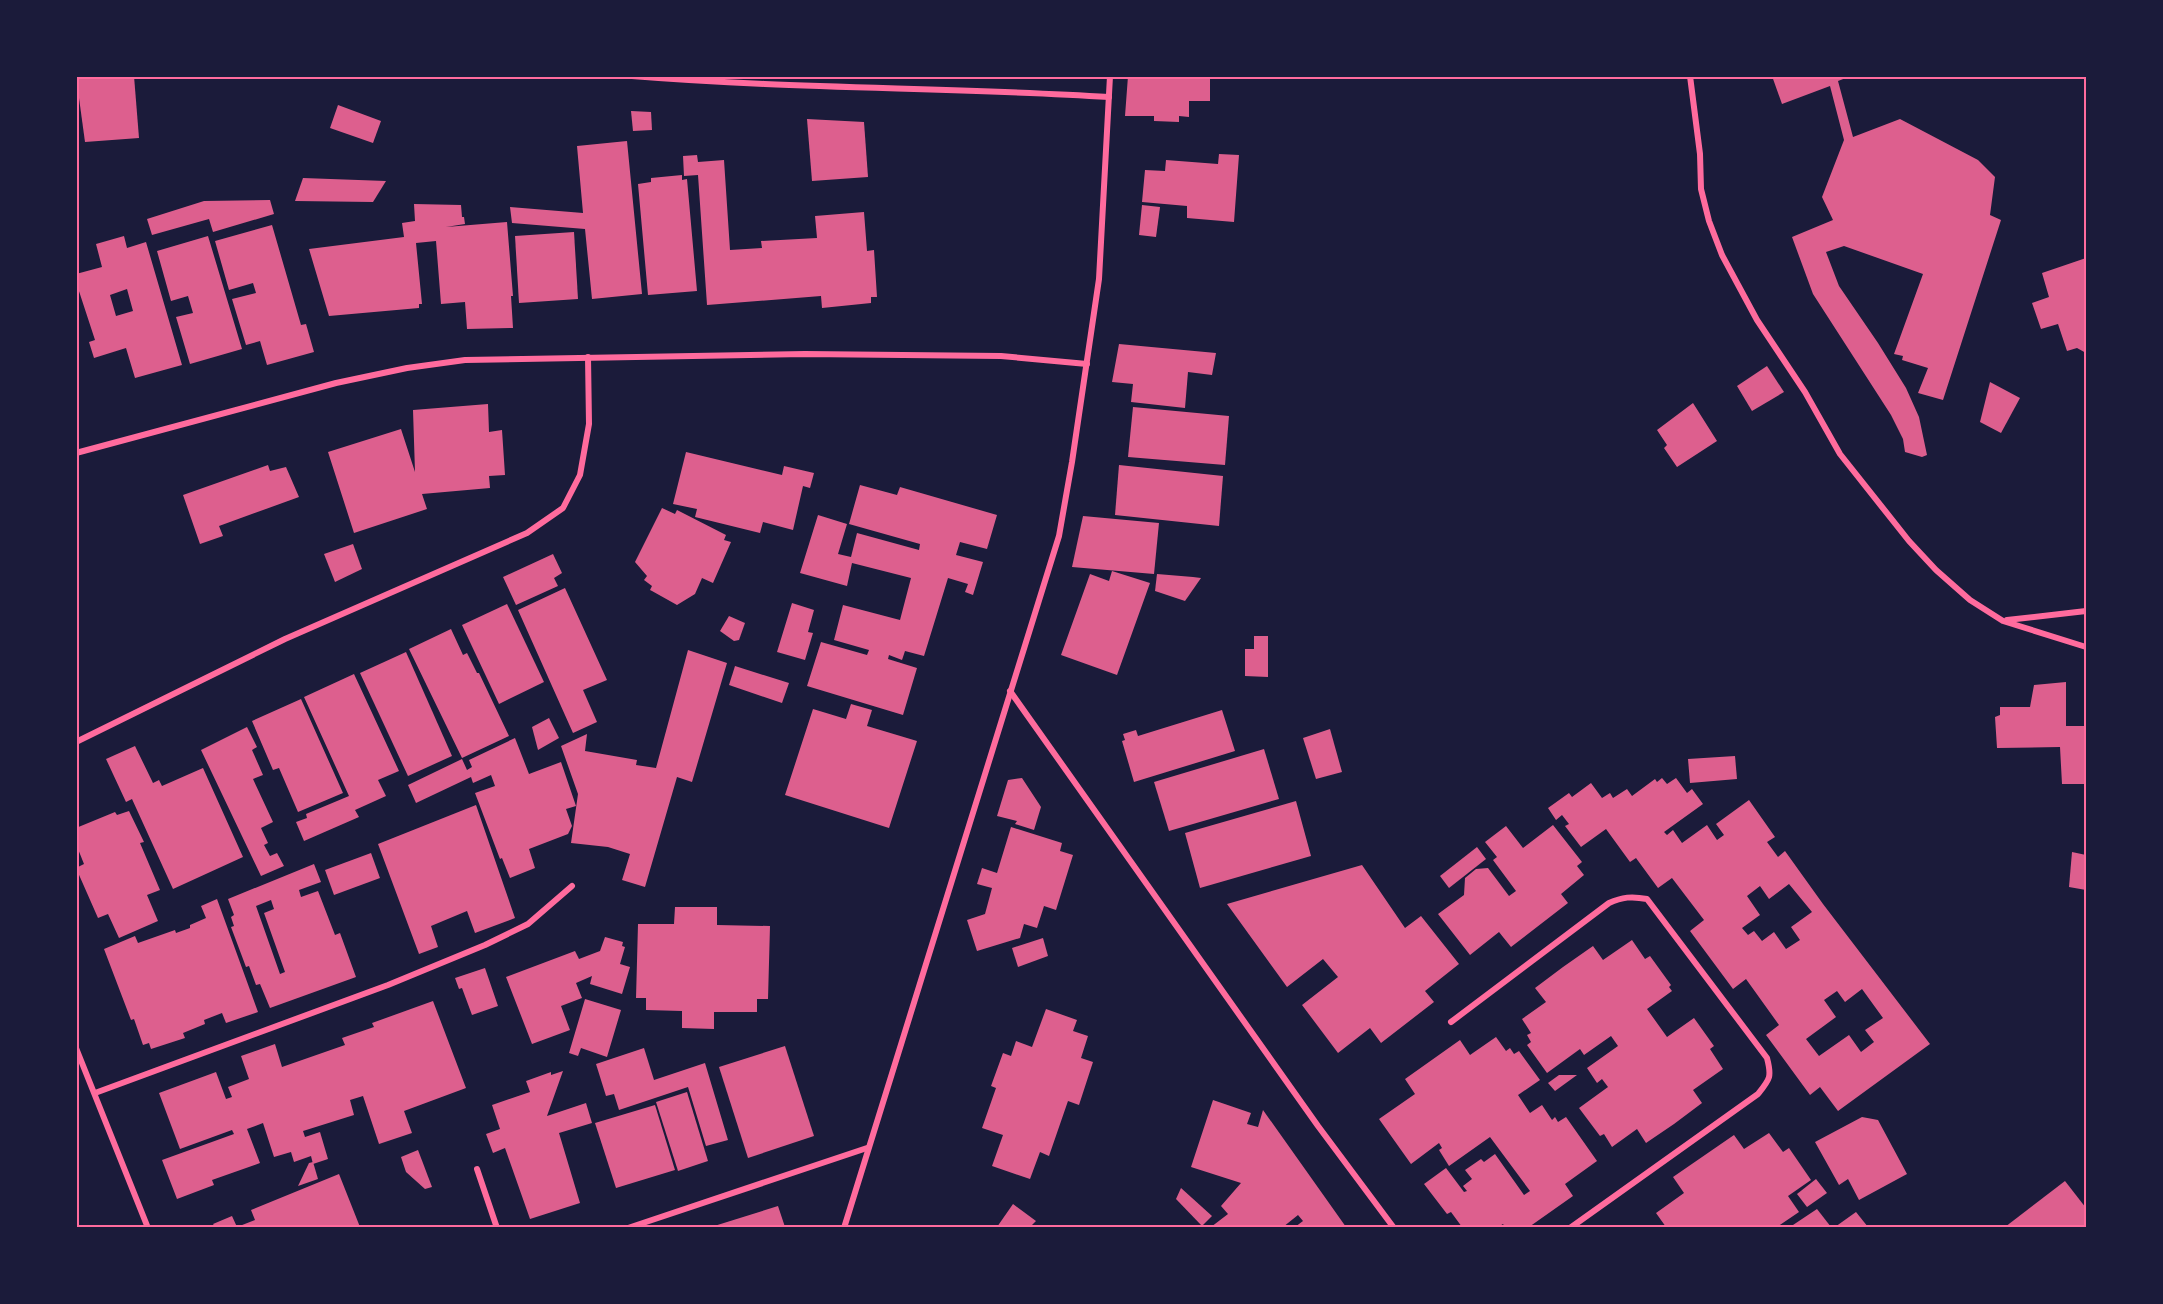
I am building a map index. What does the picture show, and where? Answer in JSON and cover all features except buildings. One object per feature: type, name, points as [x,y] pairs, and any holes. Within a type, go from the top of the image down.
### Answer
[{"type":"street","points":[[632,76],[707,82],[1011,91],[1109,97]]},
{"type":"street","points":[[697,76],[707,82]]},
{"type":"street","points":[[844,1227],[1059,536],[1099,279],[1110,76]]},
{"type":"street","points":[[1690,76],[1700,154],[1701,189],[1708,221],[1722,255],[1757,320],[1805,392],[1840,454],[1902,532],[1936,570],[1970,600],[2003,621],[2086,647]]},
{"type":"street","points":[[76,453],[336,383],[407,368],[465,360],[805,354],[1001,356],[1087,364]]},
{"type":"street","points":[[76,742],[285,639],[527,533],[563,508],[580,475],[589,424],[588,357]]},
{"type":"street","points":[[2003,621],[2086,611]]},
{"type":"street","points":[[1010,691],[1318,1126],[1394,1227]]},
{"type":"street","points":[[95,1093],[388,985],[485,945],[528,924],[572,886]]},
{"type":"street","points":[[1450,1022],[1609,903],[1620,897],[1636,897],[1647,899],[1767,1058],[1770,1071],[1769,1081],[1758,1094],[1570,1227]]},
{"type":"street","points":[[76,1048],[148,1227]]},
{"type":"street","points":[[628,1227],[867,1148]]},
{"type":"street","points":[[477,1169],[497,1227]]}]
